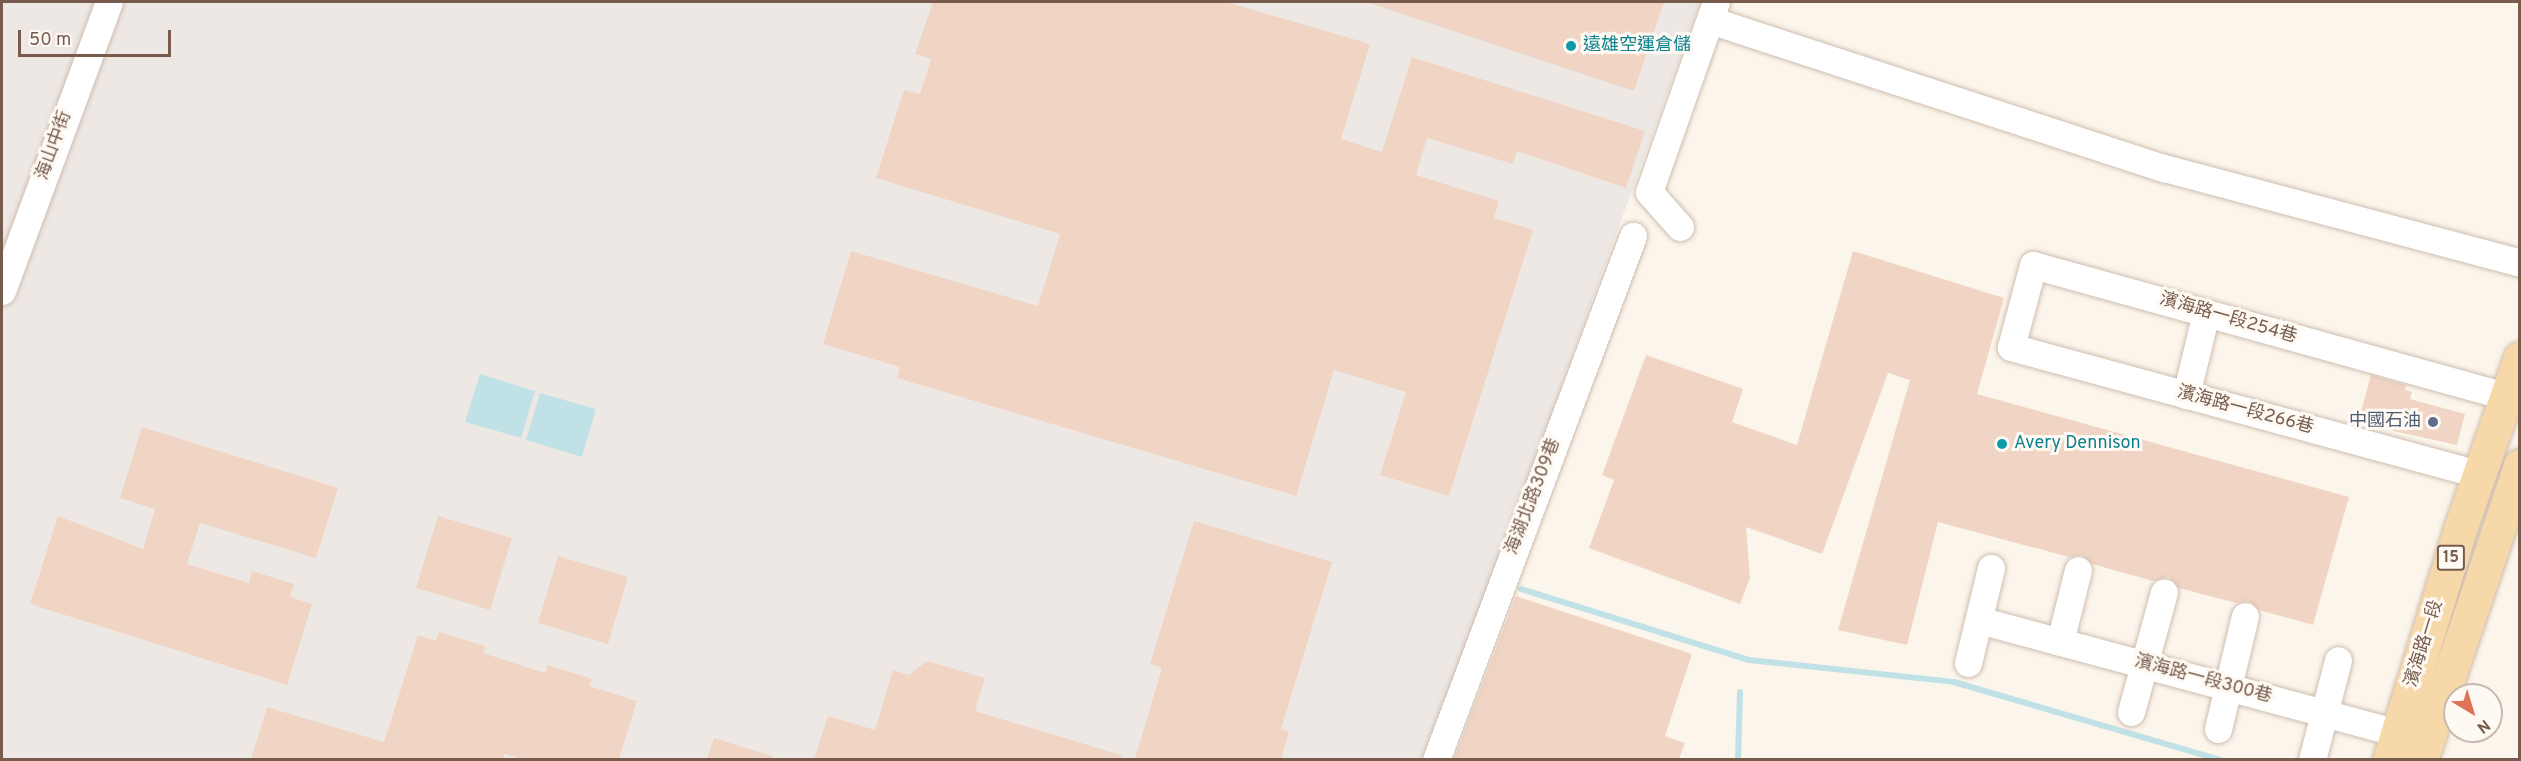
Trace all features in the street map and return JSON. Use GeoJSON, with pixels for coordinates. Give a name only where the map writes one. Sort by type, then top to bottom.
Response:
{"type":"FeatureCollection","features":[{"type":"Feature","properties":{"kind":"main road","name":"濱海路一段"},"geometry":{"type":"LineString","coordinates":[[2409,748],[2432,619],[2478,474],[2520,358]]}},
{"type":"Feature","properties":{"kind":"main road","name":"濱海路一段"},"geometry":{"type":"LineString","coordinates":[[2409,748],[2464,627],[2520,465]]}},
{"type":"Feature","properties":{"kind":"main road"},"geometry":{"type":"LineString","coordinates":[[2432,619],[2464,627]]}},
{"type":"Feature","properties":{"kind":"street","name":"海山中街"},"geometry":{"type":"LineString","coordinates":[[2,291],[109,2]]}},
{"type":"Feature","properties":{"kind":"street"},"geometry":{"type":"LineString","coordinates":[[1680,227],[1648,192],[1713,11],[2164,168],[2520,263]]}},
{"type":"Feature","properties":{"kind":"street","name":"海湖北路309巷"},"geometry":{"type":"LineString","coordinates":[[1437,759],[1633,236]]}},
{"type":"Feature","properties":{"kind":"street","name":"濱海路一段254巷"},"geometry":{"type":"LineString","coordinates":[[2011,347],[2033,265],[2505,396]]}},
{"type":"Feature","properties":{"kind":"street"},"geometry":{"type":"LineString","coordinates":[[2186,395],[2206,313]]}},
{"type":"Feature","properties":{"kind":"street","name":"濱海路一段266巷"},"geometry":{"type":"LineString","coordinates":[[2011,347],[2478,474]]}},
{"type":"Feature","properties":{"kind":"street"},"geometry":{"type":"LineString","coordinates":[[1968,663],[1991,568]]}},
{"type":"Feature","properties":{"kind":"street"},"geometry":{"type":"LineString","coordinates":[[2060,642],[2078,570]]}},
{"type":"Feature","properties":{"kind":"street"},"geometry":{"type":"LineString","coordinates":[[2131,712],[2164,592]]}},
{"type":"Feature","properties":{"kind":"street"},"geometry":{"type":"LineString","coordinates":[[2218,729],[2245,616]]}},
{"type":"Feature","properties":{"kind":"street","name":"濱海路一段300巷"},"geometry":{"type":"LineString","coordinates":[[1979,620],[2324,712],[2409,748]]}},
{"type":"Feature","properties":{"kind":"street"},"geometry":{"type":"LineString","coordinates":[[2312,759],[2338,660]]}},
{"type":"Feature","properties":{"kind":"shaded area"},"geometry":{"type":"Polygon","coordinates":[[[2,2],[1700,2],[1426,760],[2,759],[2,2]]]}},
{"type":"Feature","properties":{"kind":"water"},"geometry":{"type":"Polygon","coordinates":[[[480,374],[535,391],[521,438],[465,422],[480,374]]]}},
{"type":"Feature","properties":{"kind":"water"},"geometry":{"type":"Polygon","coordinates":[[[540,393],[596,409],[582,457],[526,440],[540,393]]]}},
{"type":"Feature","properties":{"kind":"building"},"geometry":{"type":"Polygon","coordinates":[[[933,2],[1226,2],[1370,44],[1341,139],[1382,152],[1412,57],[1645,131],[1626,188],[1517,151],[1513,164],[1427,138],[1416,175],[1499,201],[1494,218],[1533,230],[1449,496],[1380,475],[1406,392],[1334,370],[1296,496],[897,378],[900,367],[823,344],[851,251],[1038,306],[1060,234],[876,178],[904,90],[920,94],[931,59],[915,54],[933,2]]]}},
{"type":"Feature","properties":{"kind":"building","name":"遠雄空運倉儲"},"geometry":{"type":"Polygon","coordinates":[[[1366,2],[1664,2],[1634,91],[1366,2]]]}},
{"type":"Feature","properties":{"kind":"building","name":"Avery Dennison"},"geometry":{"type":"Polygon","coordinates":[[[1853,251],[2004,298],[1977,394],[2349,497],[2313,625],[2259,610],[2249,601],[2236,603],[2179,588],[2169,577],[2153,581],[2092,564],[2082,555],[2069,557],[1938,522],[1907,645],[1838,630],[1910,380],[1888,373],[1822,554],[1746,527],[1750,578],[1740,604],[1589,548],[1614,480],[1602,475],[1646,355],[1743,389],[1732,422],[1797,445],[1853,251]]]}},
{"type":"Feature","properties":{"kind":"building"},"geometry":{"type":"Polygon","coordinates":[[[2371,375],[2406,385],[2405,390],[2412,392],[2410,399],[2465,414],[2457,445],[2358,423],[2371,375]]]}},
{"type":"Feature","properties":{"kind":"building"},"geometry":{"type":"Polygon","coordinates":[[[142,427],[338,488],[316,558],[200,523],[187,564],[249,583],[252,571],[294,584],[290,597],[312,604],[287,685],[30,604],[58,516],[143,549],[155,509],[120,498],[142,427]]]}},
{"type":"Feature","properties":{"kind":"building"},"geometry":{"type":"Polygon","coordinates":[[[438,516],[512,538],[490,610],[416,588],[438,516]]]}},
{"type":"Feature","properties":{"kind":"building"},"geometry":{"type":"Polygon","coordinates":[[[1194,521],[1332,562],[1281,729],[1289,732],[1281,759],[1135,759],[1162,668],[1150,664],[1194,521]]]}},
{"type":"Feature","properties":{"kind":"building"},"geometry":{"type":"Polygon","coordinates":[[[558,556],[628,577],[608,644],[538,623],[558,556]]]}},
{"type":"Feature","properties":{"kind":"building"},"geometry":{"type":"Polygon","coordinates":[[[1516,596],[1692,654],[1665,736],[1685,743],[1679,759],[1454,759],[1516,596]]]}},
{"type":"Feature","properties":{"kind":"building"},"geometry":{"type":"Polygon","coordinates":[[[439,632],[485,646],[483,653],[545,673],[548,665],[592,679],[589,686],[637,701],[619,759],[523,759],[504,754],[503,759],[251,759],[267,707],[384,742],[418,635],[436,641],[439,632]]]}},
{"type":"Feature","properties":{"kind":"building"},"geometry":{"type":"Polygon","coordinates":[[[927,661],[985,678],[975,711],[1121,755],[1121,759],[814,759],[828,716],[875,730],[893,670],[909,675],[927,661]]]}},
{"type":"Feature","properties":{"kind":"building"},"geometry":{"type":"Polygon","coordinates":[[[714,738],[772,756],[771,759],[707,759],[714,738]]]}},
{"type":"Feature","properties":{"kind":"waterway"},"geometry":{"type":"LineString","coordinates":[[1521,589],[1749,660],[1954,682],[2221,760]]}},
{"type":"Feature","properties":{"kind":"waterway"},"geometry":{"type":"LineString","coordinates":[[1738,760],[1740,692]]}},
{"type":"Feature","properties":{"kind":"place","name":"遠雄空運倉儲"},"geometry":{"type":"Point","coordinates":[1571,46]}},
{"type":"Feature","properties":{"kind":"place","name":"中國石油"},"geometry":{"type":"Point","coordinates":[2433,422]}},
{"type":"Feature","properties":{"kind":"place","name":"Avery Dennison"},"geometry":{"type":"Point","coordinates":[2002,444]}}]}
